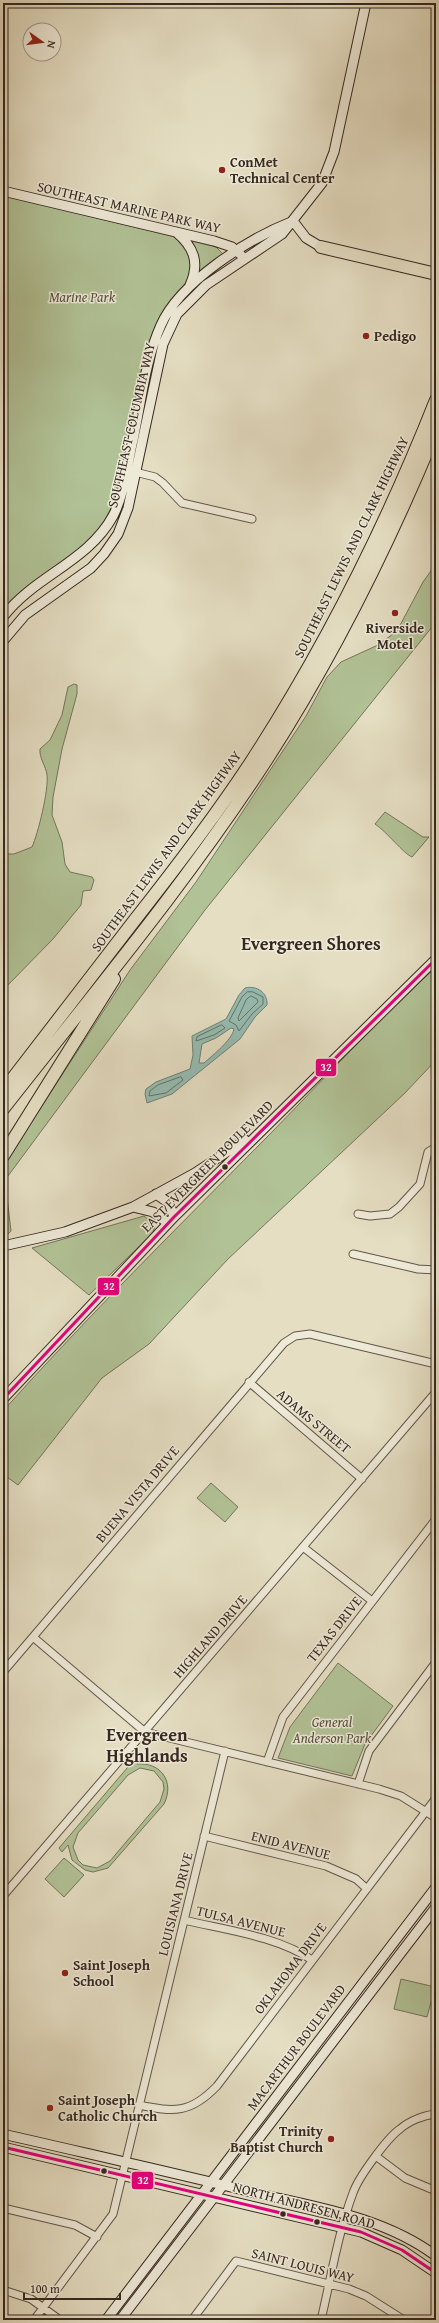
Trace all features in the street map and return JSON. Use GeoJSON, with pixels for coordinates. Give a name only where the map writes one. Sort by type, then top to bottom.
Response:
{"type":"FeatureCollection","features":[{"type":"Feature","properties":{"kind":"highway"},"geometry":{"type":"LineString","coordinates":[[321,247],[432,273]]}},
{"type":"Feature","properties":{"kind":"highway","name":"SOUTHEAST LEWIS AND CLARK HIGHWAY"},"geometry":{"type":"LineString","coordinates":[[3,1090],[199,836],[281,715],[308,669],[356,578],[399,487],[436,400]]}},
{"type":"Feature","properties":{"kind":"highway","name":"SOUTHEAST LEWIS AND CLARK HIGHWAY"},"geometry":{"type":"LineString","coordinates":[[3,1109],[204,850],[267,759],[321,668],[373,569],[410,492],[436,430]]}},
{"type":"Feature","properties":{"kind":"highway"},"geometry":{"type":"LineString","coordinates":[[3,1156],[82,1026],[170,894]]}},
{"type":"Feature","properties":{"kind":"street","name":"SOUTHEAST COLUMBIA WAY"},"geometry":{"type":"LineString","coordinates":[[3,641],[25,615],[86,572],[104,554],[124,521],[163,344],[178,314],[187,302],[206,284],[241,255],[278,227],[292,222],[316,192],[331,161],[366,3]]}},
{"type":"Feature","properties":{"kind":"street","name":"SOUTHEAST MARINE PARK WAY"},"geometry":{"type":"LineString","coordinates":[[3,191],[214,241],[241,255]]}},
{"type":"Feature","properties":{"kind":"street"},"geometry":{"type":"LineString","coordinates":[[292,222],[306,238],[321,247]]}},
{"type":"Feature","properties":{"kind":"street"},"geometry":{"type":"LineString","coordinates":[[175,231],[187,243],[195,259],[196,268],[189,287]]}},
{"type":"Feature","properties":{"kind":"street","name":"SOUTHEAST COLUMBIA WAY"},"geometry":{"type":"LineString","coordinates":[[3,617],[22,596],[88,549],[100,535],[113,515],[126,470],[153,346],[168,311],[189,287],[241,255]]}},
{"type":"Feature","properties":{"kind":"street"},"geometry":{"type":"LineString","coordinates":[[144,386],[154,388]]}},
{"type":"Feature","properties":{"kind":"street"},"geometry":{"type":"LineString","coordinates":[[126,470],[155,477],[163,483],[182,503],[252,519]]}},
{"type":"Feature","properties":{"kind":"street","name":"EAST EVERGREEN BOULEVARD"},"geometry":{"type":"LineString","coordinates":[[3,1399],[171,1220],[436,958]]}},
{"type":"Feature","properties":{"kind":"street"},"geometry":{"type":"LineString","coordinates":[[3,1246],[65,1232],[133,1207],[195,1173],[258,1133]]}},
{"type":"Feature","properties":{"kind":"street"},"geometry":{"type":"LineString","coordinates":[[358,1214],[370,1216],[390,1214],[420,1184],[428,1152],[436,1147]]}},
{"type":"Feature","properties":{"kind":"street"},"geometry":{"type":"LineString","coordinates":[[133,1207],[152,1212],[171,1220],[170,1203],[156,1194]]}},
{"type":"Feature","properties":{"kind":"street"},"geometry":{"type":"LineString","coordinates":[[353,1254],[418,1270],[436,1270]]}},
{"type":"Feature","properties":{"kind":"street","name":"BUENA VISTA DRIVE"},"geometry":{"type":"LineString","coordinates":[[3,1672],[249,1382],[284,1343],[295,1336],[310,1334],[325,1336],[436,1364]]}},
{"type":"Feature","properties":{"kind":"street","name":"ADAMS STREET"},"geometry":{"type":"LineString","coordinates":[[249,1382],[362,1479]]}},
{"type":"Feature","properties":{"kind":"street","name":"HIGHLAND DRIVE"},"geometry":{"type":"LineString","coordinates":[[3,1896],[436,1392]]}},
{"type":"Feature","properties":{"kind":"street","name":"TEXAS DRIVE"},"geometry":{"type":"LineString","coordinates":[[267,1762],[283,1717],[436,1519]]}},
{"type":"Feature","properties":{"kind":"street"},"geometry":{"type":"LineString","coordinates":[[303,1547],[372,1601]]}},
{"type":"Feature","properties":{"kind":"street"},"geometry":{"type":"LineString","coordinates":[[33,1637],[145,1732],[358,1784],[401,1796],[426,1810],[436,1818]]}},
{"type":"Feature","properties":{"kind":"street"},"geometry":{"type":"LineString","coordinates":[[358,1784],[369,1751],[436,1662]]}},
{"type":"Feature","properties":{"kind":"street","name":"LOUISIANA DRIVE"},"geometry":{"type":"LineString","coordinates":[[34,2320],[113,2214],[225,1751]]}},
{"type":"Feature","properties":{"kind":"street","name":"OKLAHOMA DRIVE"},"geometry":{"type":"LineString","coordinates":[[139,2105],[170,2110],[180,2110],[194,2106],[217,2086],[436,1798]]}},
{"type":"Feature","properties":{"kind":"street","name":"ENID AVENUE"},"geometry":{"type":"LineString","coordinates":[[204,1836],[326,1866],[356,1880],[367,1889]]}},
{"type":"Feature","properties":{"kind":"street","name":"MACARTHUR BOULEVARD"},"geometry":{"type":"LineString","coordinates":[[106,2320],[204,2194],[436,1887]]}},
{"type":"Feature","properties":{"kind":"street","name":"MACARTHUR BOULEVARD"},"geometry":{"type":"LineString","coordinates":[[120,2320],[436,1907]]}},
{"type":"Feature","properties":{"kind":"street","name":"TULSA AVENUE"},"geometry":{"type":"LineString","coordinates":[[184,1920],[284,1945],[298,1951],[312,1960]]}},
{"type":"Feature","properties":{"kind":"street"},"geometry":{"type":"LineString","coordinates":[[321,2320],[353,2192],[361,2178],[399,2129],[415,2119],[436,2114]]}},
{"type":"Feature","properties":{"kind":"street","name":"NORTH ANDRESEN ROAD"},"geometry":{"type":"LineString","coordinates":[[3,2134],[347,2215],[392,2229],[436,2256]]}},
{"type":"Feature","properties":{"kind":"street","name":"NORTH ANDRESEN ROAD"},"geometry":{"type":"LineString","coordinates":[[3,2147],[97,2170],[123,2174],[216,2196],[343,2228],[382,2240],[414,2257],[436,2273]]}},
{"type":"Feature","properties":{"kind":"street"},"geometry":{"type":"LineString","coordinates":[[377,2157],[405,2178],[436,2191]]}},
{"type":"Feature","properties":{"kind":"street"},"geometry":{"type":"LineString","coordinates":[[3,2208],[75,2225],[97,2237]]}},
{"type":"Feature","properties":{"kind":"street","name":"SAINT LOUIS WAY"},"geometry":{"type":"LineString","coordinates":[[192,2320],[236,2262],[330,2283],[366,2296],[404,2320]]}},
{"type":"Feature","properties":{"kind":"street"},"geometry":{"type":"LineString","coordinates":[[3,2290],[31,2299],[60,2320]]}},
{"type":"Feature","properties":{"kind":"green space","name":"Marine Park"},"geometry":{"type":"Polygon","coordinates":[[[3,195],[216,247],[224,255],[187,281],[165,309],[158,322],[139,389],[113,504],[99,532],[3,613],[3,195]]]}},
{"type":"Feature","properties":{"kind":"green space"},"geometry":{"type":"Polygon","coordinates":[[[436,564],[436,622],[205,910],[5,1180],[11,1231],[3,1239],[3,1166],[130,970],[196,882],[306,716],[327,677],[341,662],[378,645],[397,631],[423,582],[436,564]]]}},
{"type":"Feature","properties":{"kind":"green space"},"geometry":{"type":"Polygon","coordinates":[[[74,684],[77,685],[77,694],[62,749],[53,797],[52,815],[62,842],[65,864],[70,872],[92,877],[94,880],[91,890],[83,891],[81,905],[53,939],[3,990],[3,854],[14,854],[32,847],[42,811],[47,782],[47,775],[40,749],[50,740],[62,715],[68,687],[74,684]]]}},
{"type":"Feature","properties":{"kind":"green space"},"geometry":{"type":"Polygon","coordinates":[[[385,812],[423,837],[429,837],[412,857],[375,824],[385,812]]]}},
{"type":"Feature","properties":{"kind":"green space"},"geometry":{"type":"Polygon","coordinates":[[[436,967],[436,1060],[405,1093],[228,1259],[149,1344],[102,1378],[18,1485],[3,1474],[3,1411],[133,1272],[267,1137],[371,1029],[436,967]]]}},
{"type":"Feature","properties":{"kind":"green space"},"geometry":{"type":"Polygon","coordinates":[[[144,1216],[155,1225],[153,1233],[89,1295],[32,1248],[144,1216]]]}},
{"type":"Feature","properties":{"kind":"green space"},"geometry":{"type":"Polygon","coordinates":[[[211,1483],[238,1507],[225,1522],[197,1498],[211,1483]]]}},
{"type":"Feature","properties":{"kind":"green space","name":"General Anderson Park"},"geometry":{"type":"Polygon","coordinates":[[[338,1663],[393,1706],[365,1744],[352,1776],[278,1758],[290,1727],[338,1663]]]}},
{"type":"Feature","properties":{"kind":"green space"},"geometry":{"type":"Polygon","coordinates":[[[139,1754],[143,1757],[137,1764],[153,1766],[164,1775],[168,1788],[164,1804],[108,1868],[93,1872],[85,1870],[72,1860],[68,1845],[62,1852],[59,1848],[139,1754]],[[140,1768],[128,1775],[78,1833],[73,1847],[78,1860],[83,1865],[97,1868],[110,1861],[160,1802],[164,1789],[163,1782],[154,1771],[140,1768]]]}},
{"type":"Feature","properties":{"kind":"green space"},"geometry":{"type":"Polygon","coordinates":[[[64,1858],[84,1875],[64,1897],[45,1879],[64,1858]]]}},
{"type":"Feature","properties":{"kind":"green space"},"geometry":{"type":"Polygon","coordinates":[[[401,1979],[435,1987],[427,2017],[394,2009],[401,1979]]]}},
{"type":"Feature","properties":{"kind":"water"},"geometry":{"type":"Polygon","coordinates":[[[249,987],[257,989],[266,997],[267,1005],[255,1017],[240,1039],[172,1094],[147,1103],[145,1094],[146,1089],[156,1082],[190,1069],[193,1055],[192,1036],[226,1019],[239,995],[245,988],[249,987]],[[231,1028],[216,1038],[202,1044],[199,1063],[204,1063],[222,1047],[230,1038],[234,1029],[231,1028]]]}},
{"type":"Feature","properties":{"kind":"transit line","name":"32"},"geometry":{"type":"LineString","coordinates":[[3,1399],[174,1217],[436,959]]}},
{"type":"Feature","properties":{"kind":"transit line","name":"32"},"geometry":{"type":"LineString","coordinates":[[3,2147],[361,2232],[402,2250],[436,2273]]}},
{"type":"Feature","properties":{"kind":"place","name":"ConMet Technical Center"},"geometry":{"type":"Point","coordinates":[222,170]}},
{"type":"Feature","properties":{"kind":"place","name":"Pedigo"},"geometry":{"type":"Point","coordinates":[366,336]}},
{"type":"Feature","properties":{"kind":"place","name":"Riverside Motel"},"geometry":{"type":"Point","coordinates":[395,613]}},
{"type":"Feature","properties":{"kind":"place","name":"Saint Joseph School"},"geometry":{"type":"Point","coordinates":[65,1973]}},
{"type":"Feature","properties":{"kind":"place","name":"Saint Joseph Catholic Church"},"geometry":{"type":"Point","coordinates":[50,2108]}},
{"type":"Feature","properties":{"kind":"place","name":"Trinity Baptist Church"},"geometry":{"type":"Point","coordinates":[331,2139]}},
{"type":"Feature","properties":{"kind":"district","name":"Evergreen Shores"},"geometry":{"type":"Point","coordinates":[311,943]}},
{"type":"Feature","properties":{"kind":"district","name":"Evergreen Highlands"},"geometry":{"type":"Point","coordinates":[147,1744]}}]}
